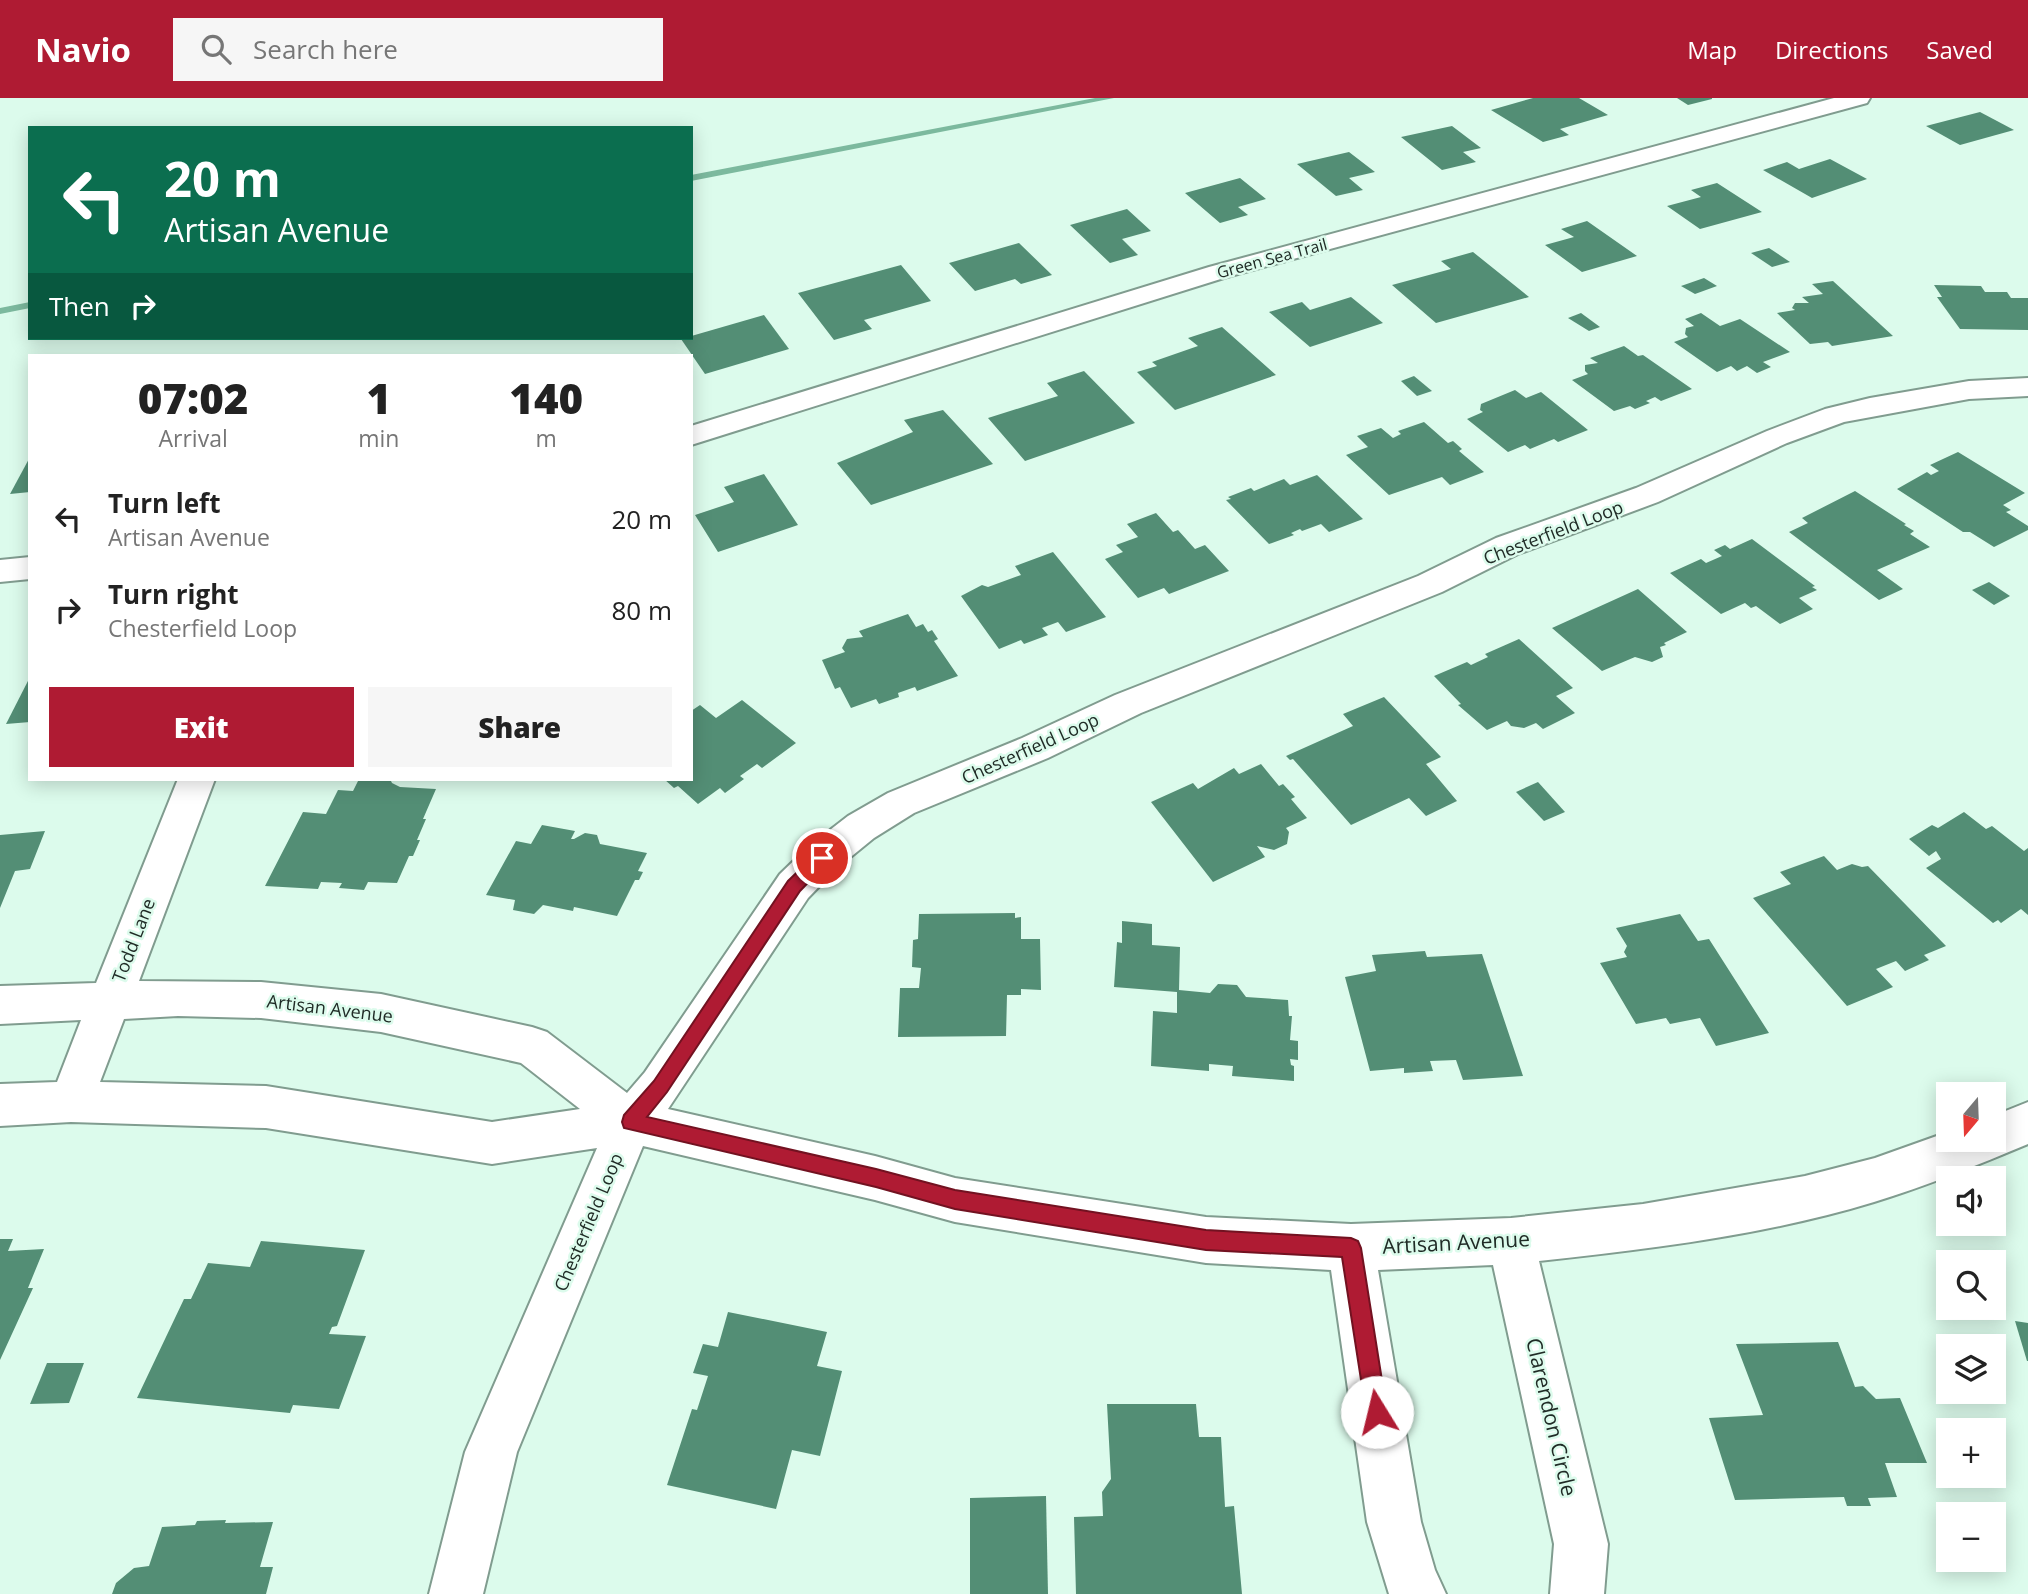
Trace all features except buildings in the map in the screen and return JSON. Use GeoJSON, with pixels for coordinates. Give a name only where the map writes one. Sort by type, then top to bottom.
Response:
{"type":"FeatureCollection","features":[{"type":"Feature","properties":{"kind":"street","name":"Green Sea Trail"},"geometry":{"type":"LineString","coordinates":[[693,435],[1219,272],[1859,98]]}},
{"type":"Feature","properties":{"kind":"street","name":"Chesterfield Loop"},"geometry":{"type":"LineString","coordinates":[[456,1594],[491,1452],[631,1122],[660,1086],[794,886],[822,858],[861,827],[901,803],[1035,748],[1128,704],[1430,584],[1507,546],[1647,495],[1777,437],[1835,415],[1969,390],[2028,387]]}},
{"type":"Feature","properties":{"kind":"street"},"geometry":{"type":"LineString","coordinates":[[0,571],[28,568]]}},
{"type":"Feature","properties":{"kind":"street","name":"Todd Lane"},"geometry":{"type":"LineString","coordinates":[[71,1102],[195,781]]}},
{"type":"Feature","properties":{"kind":"street","name":"Artisan Avenue"},"geometry":{"type":"LineString","coordinates":[[0,1006],[111,1000],[261,1000],[381,1013],[532,1046],[631,1122]]}},
{"type":"Feature","properties":{"kind":"street","name":"Artisan Avenue"},"geometry":{"type":"LineString","coordinates":[[0,1105],[71,1102],[266,1107],[492,1143],[631,1122],[876,1178],[955,1200],[1206,1240],[1351,1248],[1511,1241],[1643,1227],[1805,1198],[1875,1180],[1952,1152]]}},
{"type":"Feature","properties":{"kind":"street"},"geometry":{"type":"LineString","coordinates":[[2006,1132],[2028,1123]]}},
{"type":"Feature","properties":{"kind":"street","name":"Clarendon Circle"},"geometry":{"type":"LineString","coordinates":[[1511,1241],[1581,1544],[1577,1594]]}},
{"type":"Feature","properties":{"kind":"street"},"geometry":{"type":"LineString","coordinates":[[1351,1248],[1394,1522],[1412,1584],[1419,1594]]}},
{"type":"Feature","properties":{"kind":"waterway"},"geometry":{"type":"LineString","coordinates":[[693,178],[1109,98]]}},
{"type":"Feature","properties":{"kind":"waterway"},"geometry":{"type":"LineString","coordinates":[[0,311],[28,305]]}},
{"type":"Feature","properties":{"kind":"route"},"geometry":{"type":"LineString","coordinates":[[822,858],[794,886],[660,1086],[631,1122],[876,1178],[955,1200],[1206,1240],[1351,1248],[1377,1412]]}}]}
